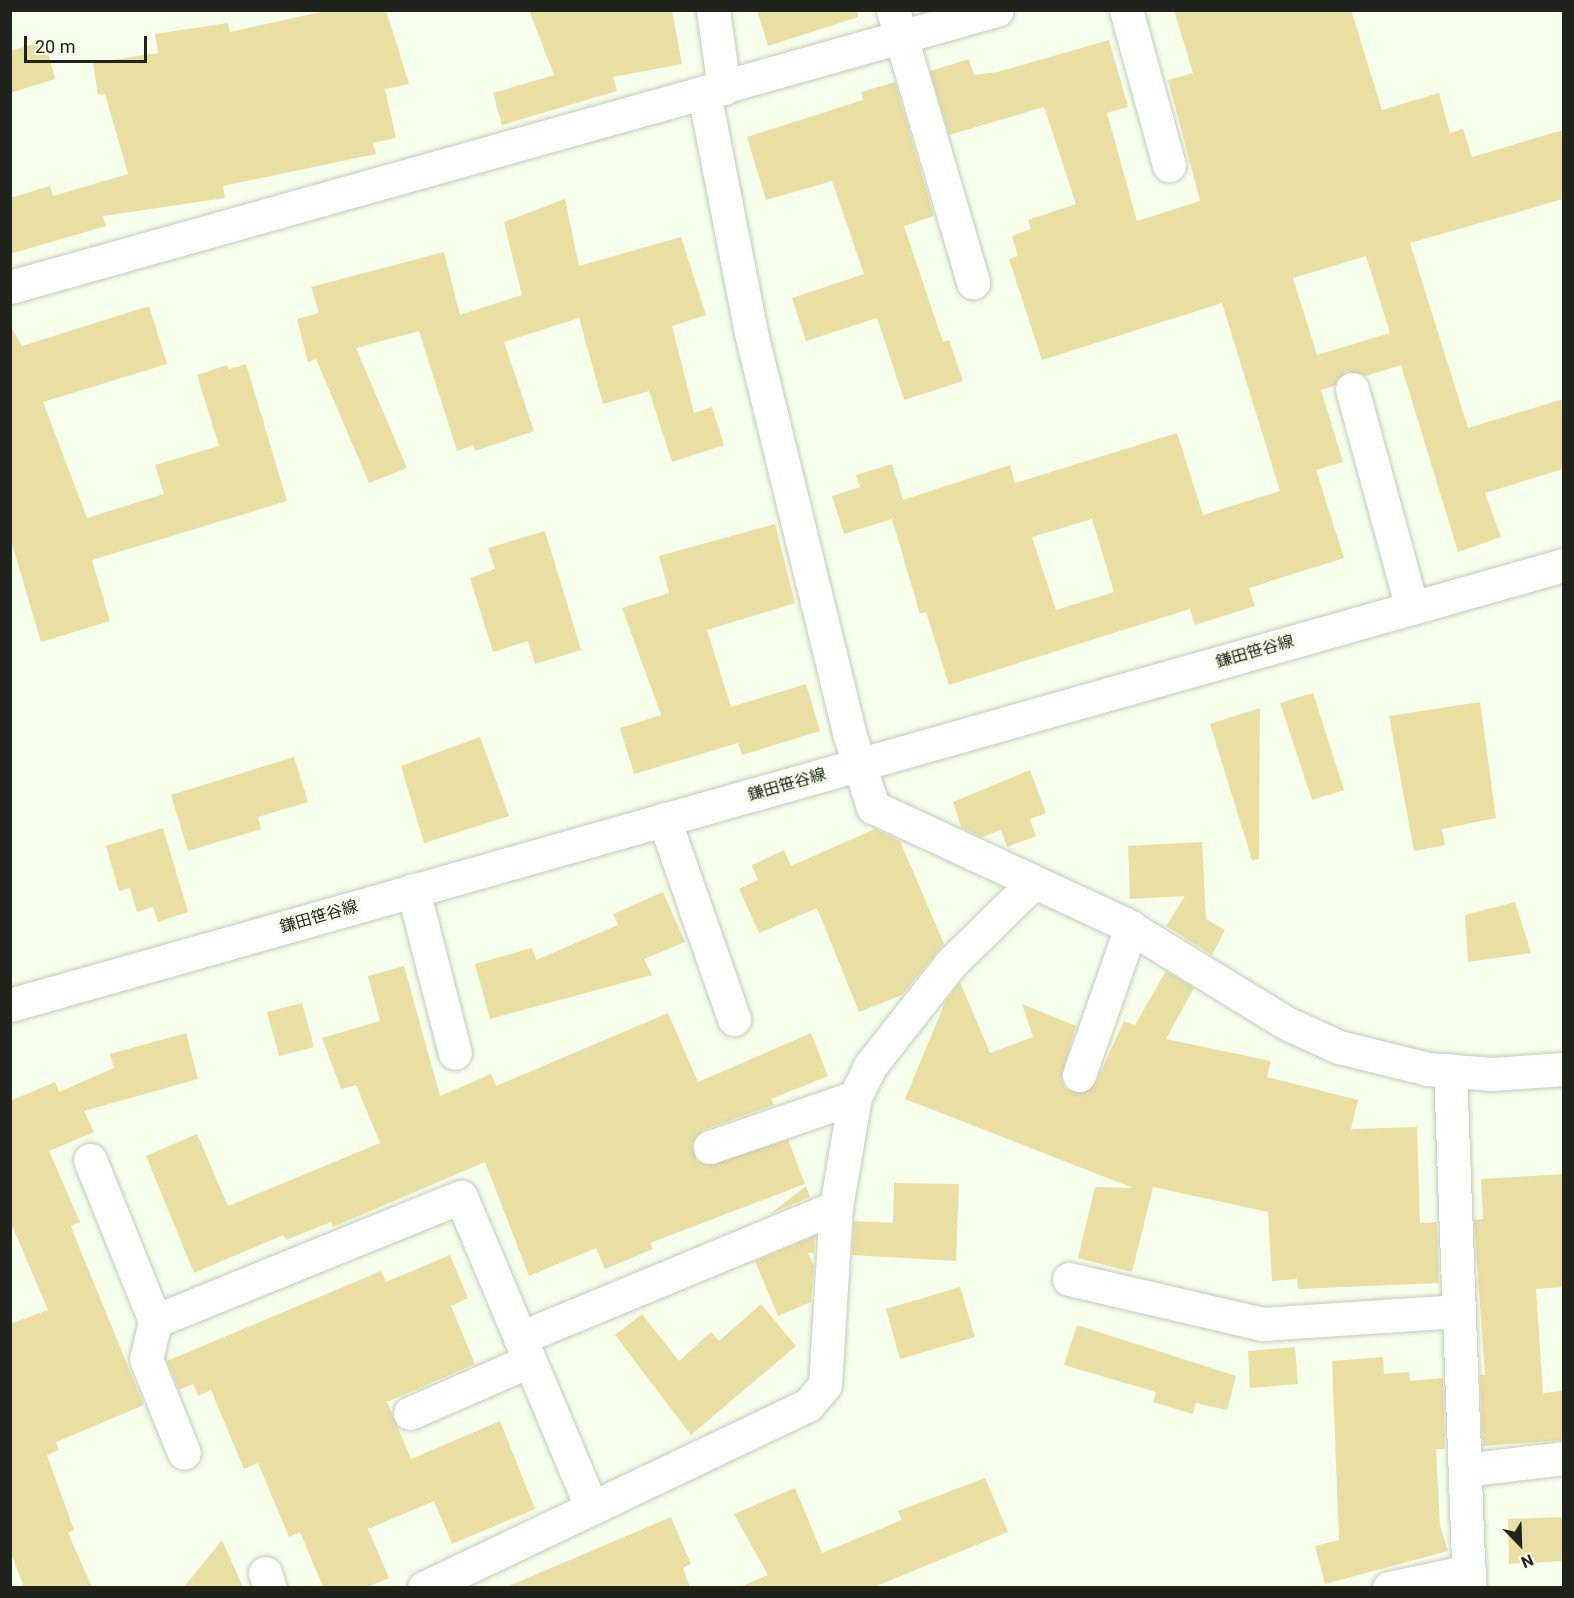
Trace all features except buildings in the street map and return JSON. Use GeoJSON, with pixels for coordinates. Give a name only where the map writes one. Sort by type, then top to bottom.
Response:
{"type":"FeatureCollection","features":[{"type":"Feature","properties":{"kind":"street"},"geometry":{"type":"LineString","coordinates":[[713,10],[714,90],[751,333],[857,765],[873,807],[1131,927],[1286,1023],[1339,1047],[1450,1070],[1563,1069]]}},
{"type":"Feature","properties":{"kind":"street"},"geometry":{"type":"LineString","coordinates":[[10,287],[714,90],[897,24],[997,10]]}},
{"type":"Feature","properties":{"kind":"street"},"geometry":{"type":"LineString","coordinates":[[1126,10],[1169,165]]}},
{"type":"Feature","properties":{"kind":"street"},"geometry":{"type":"LineString","coordinates":[[897,24],[973,282]]}},
{"type":"Feature","properties":{"kind":"street"},"geometry":{"type":"LineString","coordinates":[[1352,389],[1412,608]]}},
{"type":"Feature","properties":{"kind":"street","name":"鎌田笹谷線"},"geometry":{"type":"LineString","coordinates":[[10,1005],[1563,565]]}},
{"type":"Feature","properties":{"kind":"street"},"geometry":{"type":"LineString","coordinates":[[664,819],[734,1019]]}},
{"type":"Feature","properties":{"kind":"street"},"geometry":{"type":"LineString","coordinates":[[424,1587],[808,1406],[825,1386],[836,1207],[855,1097],[870,1066],[951,963],[1034,882]]}},
{"type":"Feature","properties":{"kind":"street"},"geometry":{"type":"LineString","coordinates":[[413,890],[455,1053]]}},
{"type":"Feature","properties":{"kind":"street"},"geometry":{"type":"LineString","coordinates":[[1079,1075],[1131,927]]}},
{"type":"Feature","properties":{"kind":"street"},"geometry":{"type":"LineString","coordinates":[[1389,1587],[1469,1579],[1450,1070]]}},
{"type":"Feature","properties":{"kind":"street"},"geometry":{"type":"LineString","coordinates":[[710,1147],[855,1097]]}},
{"type":"Feature","properties":{"kind":"street"},"geometry":{"type":"LineString","coordinates":[[90,1160],[155,1321],[146,1359],[184,1453]]}},
{"type":"Feature","properties":{"kind":"street"},"geometry":{"type":"LineString","coordinates":[[155,1321],[461,1197],[592,1508]]}},
{"type":"Feature","properties":{"kind":"street"},"geometry":{"type":"LineString","coordinates":[[410,1413],[525,1349],[836,1207]]}},
{"type":"Feature","properties":{"kind":"street"},"geometry":{"type":"LineString","coordinates":[[1069,1279],[1262,1323],[1459,1311]]}},
{"type":"Feature","properties":{"kind":"street"},"geometry":{"type":"LineString","coordinates":[[1465,1470],[1563,1458]]}}]}
